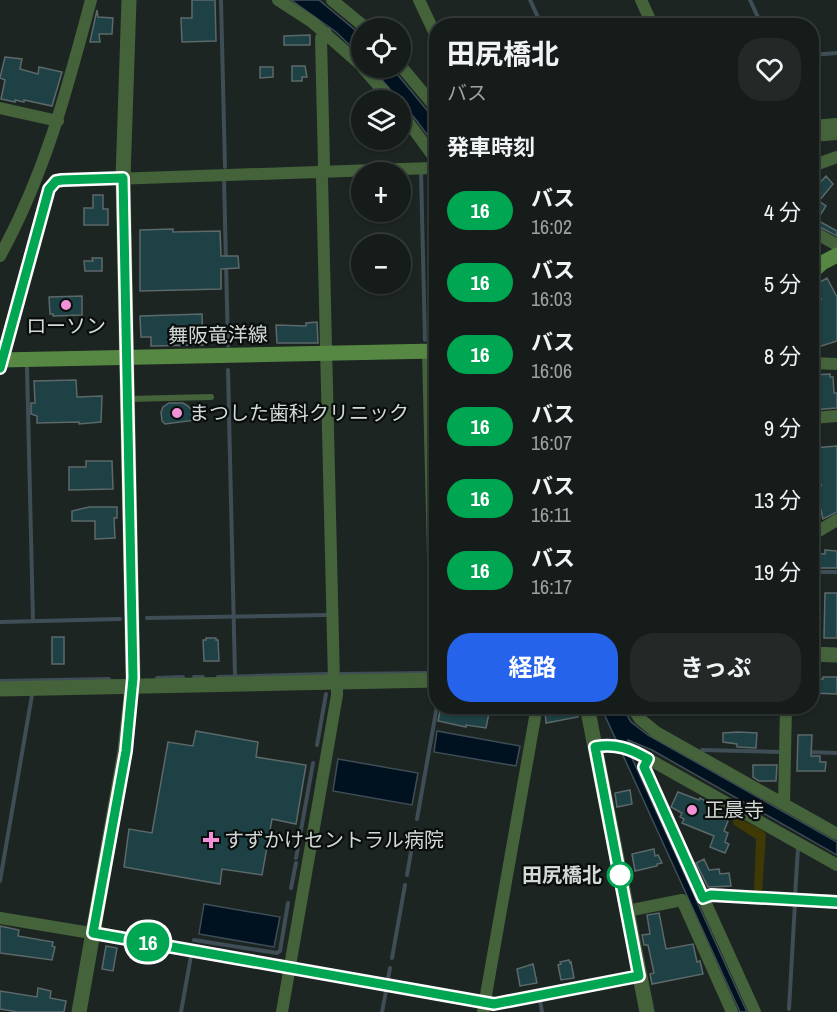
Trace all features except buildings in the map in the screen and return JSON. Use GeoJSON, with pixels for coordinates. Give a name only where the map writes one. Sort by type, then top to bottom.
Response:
{"type":"FeatureCollection","features":[{"type":"Feature","properties":{"kind":"main road"},"geometry":{"type":"LineString","coordinates":[[819,266],[837,255]]}},
{"type":"Feature","properties":{"kind":"main road","name":"舞阪竜洋線"},"geometry":{"type":"LineString","coordinates":[[1,363],[429,351]]}},
{"type":"Feature","properties":{"kind":"street"},"geometry":{"type":"LineString","coordinates":[[0,256],[39,174],[58,121],[91,0]]}},
{"type":"Feature","properties":{"kind":"street"},"geometry":{"type":"LineString","coordinates":[[79,1012],[126,751],[133,686],[123,178],[129,0]]}},
{"type":"Feature","properties":{"kind":"street"},"geometry":{"type":"LineString","coordinates":[[278,0],[326,33],[351,57]]}},
{"type":"Feature","properties":{"kind":"street"},"geometry":{"type":"LineString","coordinates":[[332,0],[354,18]]}},
{"type":"Feature","properties":{"kind":"street"},"geometry":{"type":"LineString","coordinates":[[419,0],[429,21]]}},
{"type":"Feature","properties":{"kind":"street"},"geometry":{"type":"LineString","coordinates":[[641,0],[649,18]]}},
{"type":"Feature","properties":{"kind":"street"},"geometry":{"type":"LineString","coordinates":[[282,1012],[337,695],[323,171],[321,38],[326,33]]}},
{"type":"Feature","properties":{"kind":"street"},"geometry":{"type":"LineString","coordinates":[[372,78],[382,90]]}},
{"type":"Feature","properties":{"kind":"street"},"geometry":{"type":"LineString","coordinates":[[411,78],[429,100]]}},
{"type":"Feature","properties":{"kind":"street"},"geometry":{"type":"LineString","coordinates":[[0,108],[58,121]]}},
{"type":"Feature","properties":{"kind":"street"},"geometry":{"type":"LineString","coordinates":[[819,125],[837,123]]}},
{"type":"Feature","properties":{"kind":"street"},"geometry":{"type":"LineString","coordinates":[[411,126],[429,150]]}},
{"type":"Feature","properties":{"kind":"street"},"geometry":{"type":"LineString","coordinates":[[819,135],[837,134]]}},
{"type":"Feature","properties":{"kind":"street"},"geometry":{"type":"LineString","coordinates":[[819,163],[837,157]]}},
{"type":"Feature","properties":{"kind":"street"},"geometry":{"type":"LineString","coordinates":[[1,363],[52,185],[62,180],[429,168]]}},
{"type":"Feature","properties":{"kind":"street"},"geometry":{"type":"LineString","coordinates":[[819,235],[837,245]]}},
{"type":"Feature","properties":{"kind":"street"},"geometry":{"type":"LineString","coordinates":[[819,363],[837,364]]}},
{"type":"Feature","properties":{"kind":"street"},"geometry":{"type":"LineString","coordinates":[[819,417],[837,416]]}},
{"type":"Feature","properties":{"kind":"street"},"geometry":{"type":"LineString","coordinates":[[819,531],[837,520]]}},
{"type":"Feature","properties":{"kind":"street"},"geometry":{"type":"LineString","coordinates":[[819,654],[837,655]]}},
{"type":"Feature","properties":{"kind":"street"},"geometry":{"type":"LineString","coordinates":[[0,689],[429,680]]}},
{"type":"Feature","properties":{"kind":"street"},"geometry":{"type":"LineString","coordinates":[[484,1007],[536,714]]}},
{"type":"Feature","properties":{"kind":"street"},"geometry":{"type":"LineString","coordinates":[[589,714],[647,1012]]}},
{"type":"Feature","properties":{"kind":"street"},"geometry":{"type":"LineString","coordinates":[[637,714],[656,732],[837,834]]}},
{"type":"Feature","properties":{"kind":"street"},"geometry":{"type":"LineString","coordinates":[[784,804],[786,714]]}},
{"type":"Feature","properties":{"kind":"street"},"geometry":{"type":"LineString","coordinates":[[595,747],[606,745],[633,750],[837,865]]}},
{"type":"Feature","properties":{"kind":"street"},"geometry":{"type":"LineString","coordinates":[[648,759],[644,767],[755,1012]]}},
{"type":"Feature","properties":{"kind":"street"},"geometry":{"type":"LineString","coordinates":[[703,898],[711,895],[837,902]]}},
{"type":"Feature","properties":{"kind":"street"},"geometry":{"type":"LineString","coordinates":[[627,911],[682,900],[732,1012]]}},
{"type":"Feature","properties":{"kind":"street"},"geometry":{"type":"LineString","coordinates":[[0,918],[289,968],[484,1007],[639,976]]}},
{"type":"Feature","properties":{"kind":"lane"},"geometry":{"type":"LineString","coordinates":[[128,399],[211,397]]}},
{"type":"Feature","properties":{"kind":"shaded area"},"geometry":{"type":"Polygon","coordinates":[[[735,816],[766,834],[762,893],[755,893],[754,889],[756,839],[734,825],[732,818],[735,816]]]}},
{"type":"Feature","properties":{"kind":"water"},"geometry":{"type":"Polygon","coordinates":[[[291,0],[319,0],[351,27],[351,46],[336,32],[291,0]]]}},
{"type":"Feature","properties":{"kind":"water"},"geometry":{"type":"Polygon","coordinates":[[[380,78],[400,78],[410,90],[391,90],[380,78]]]}},
{"type":"Feature","properties":{"kind":"water"},"geometry":{"type":"Polygon","coordinates":[[[411,91],[429,113],[429,137],[411,114],[411,91]]]}},
{"type":"Feature","properties":{"kind":"water"},"geometry":{"type":"Polygon","coordinates":[[[604,714],[626,714],[631,722],[648,735],[837,842],[837,855],[652,750],[628,740],[631,756],[747,1012],[740,1012],[604,714]]]}},
{"type":"Feature","properties":{"kind":"water"},"geometry":{"type":"Polygon","coordinates":[[[437,731],[520,746],[516,766],[434,752],[437,731]]]}},
{"type":"Feature","properties":{"kind":"water"},"geometry":{"type":"Polygon","coordinates":[[[338,759],[418,773],[412,805],[333,791],[338,759]]]}},
{"type":"Feature","properties":{"kind":"water"},"geometry":{"type":"Polygon","coordinates":[[[204,904],[280,917],[274,947],[199,934],[204,904]]]}},
{"type":"Feature","properties":{"kind":"waterway"},"geometry":{"type":"LineString","coordinates":[[221,0],[225,167]]}},
{"type":"Feature","properties":{"kind":"waterway"},"geometry":{"type":"LineString","coordinates":[[530,0],[538,18]]}},
{"type":"Feature","properties":{"kind":"waterway"},"geometry":{"type":"LineString","coordinates":[[750,0],[758,18]]}},
{"type":"Feature","properties":{"kind":"waterway"},"geometry":{"type":"LineString","coordinates":[[819,54],[837,53]]}},
{"type":"Feature","properties":{"kind":"waterway"},"geometry":{"type":"LineString","coordinates":[[421,172],[425,340]]}},
{"type":"Feature","properties":{"kind":"waterway"},"geometry":{"type":"LineString","coordinates":[[224,179],[228,346]]}},
{"type":"Feature","properties":{"kind":"waterway"},"geometry":{"type":"LineString","coordinates":[[27,367],[33,621]]}},
{"type":"Feature","properties":{"kind":"waterway"},"geometry":{"type":"LineString","coordinates":[[228,370],[235,676]]}},
{"type":"Feature","properties":{"kind":"waterway"},"geometry":{"type":"LineString","coordinates":[[819,572],[837,572]]}},
{"type":"Feature","properties":{"kind":"waterway"},"geometry":{"type":"LineString","coordinates":[[147,618],[328,615]]}},
{"type":"Feature","properties":{"kind":"waterway"},"geometry":{"type":"LineString","coordinates":[[0,622],[120,619]]}},
{"type":"Feature","properties":{"kind":"waterway"},"geometry":{"type":"LineString","coordinates":[[341,674],[429,673]]}},
{"type":"Feature","properties":{"kind":"waterway"},"geometry":{"type":"LineString","coordinates":[[218,677],[327,674]]}},
{"type":"Feature","properties":{"kind":"waterway"},"geometry":{"type":"LineString","coordinates":[[157,678],[183,677]]}},
{"type":"Feature","properties":{"kind":"waterway"},"geometry":{"type":"LineString","coordinates":[[194,677],[203,677]]}},
{"type":"Feature","properties":{"kind":"waterway"},"geometry":{"type":"LineString","coordinates":[[0,681],[109,679]]}},
{"type":"Feature","properties":{"kind":"waterway"},"geometry":{"type":"LineString","coordinates":[[317,745],[326,694]]}},
{"type":"Feature","properties":{"kind":"waterway"},"geometry":{"type":"LineString","coordinates":[[0,881],[32,695]]}},
{"type":"Feature","properties":{"kind":"waterway"},"geometry":{"type":"LineString","coordinates":[[417,819],[436,714]]}},
{"type":"Feature","properties":{"kind":"waterway"},"geometry":{"type":"LineString","coordinates":[[702,750],[781,752]]}},
{"type":"Feature","properties":{"kind":"waterway"},"geometry":{"type":"LineString","coordinates":[[808,752],[837,753]]}},
{"type":"Feature","properties":{"kind":"waterway"},"geometry":{"type":"LineString","coordinates":[[296,858],[313,763]]}},
{"type":"Feature","properties":{"kind":"waterway"},"geometry":{"type":"LineString","coordinates":[[407,875],[415,829]]}},
{"type":"Feature","properties":{"kind":"waterway"},"geometry":{"type":"LineString","coordinates":[[795,896],[798,848]]}},
{"type":"Feature","properties":{"kind":"waterway"},"geometry":{"type":"LineString","coordinates":[[291,888],[296,863]]}},
{"type":"Feature","properties":{"kind":"waterway"},"geometry":{"type":"LineString","coordinates":[[392,958],[405,885]]}},
{"type":"Feature","properties":{"kind":"waterway"},"geometry":{"type":"LineString","coordinates":[[194,940],[277,953],[280,951],[288,903]]}},
{"type":"Feature","properties":{"kind":"waterway"},"geometry":{"type":"LineString","coordinates":[[789,1009],[795,903]]}},
{"type":"Feature","properties":{"kind":"waterway"},"geometry":{"type":"LineString","coordinates":[[181,1012],[191,956]]}},
{"type":"Feature","properties":{"kind":"waterway"},"geometry":{"type":"LineString","coordinates":[[388,979],[390,968]]}},
{"type":"Feature","properties":{"kind":"waterway"},"geometry":{"type":"LineString","coordinates":[[382,1012],[386,991]]}},
{"type":"Feature","properties":{"kind":"waterway"},"geometry":{"type":"LineString","coordinates":[[540,1000],[542,1012]]}},
{"type":"Feature","properties":{"kind":"bus line","name":"16"},"geometry":{"type":"LineString","coordinates":[[0,368],[49,189],[56,181],[62,180],[123,178],[134,626],[133,678],[126,751],[93,933],[494,1004],[639,976],[595,747],[606,745],[629,748],[648,759],[644,767],[703,898],[711,895],[837,902]]}},
{"type":"Feature","properties":{"kind":"place","name":"ローソン"},"geometry":{"type":"Point","coordinates":[66,305]}},
{"type":"Feature","properties":{"kind":"place","name":"まつした歯科クリニック"},"geometry":{"type":"Point","coordinates":[177,413]}},
{"type":"Feature","properties":{"kind":"place","name":"正晨寺"},"geometry":{"type":"Point","coordinates":[692,810]}},
{"type":"Feature","properties":{"kind":"place","name":"すずかけセントラル病院"},"geometry":{"type":"Point","coordinates":[211,840]}},
{"type":"Feature","properties":{"kind":"place","name":"田尻橋北"},"geometry":{"type":"Point","coordinates":[620,875]}}]}
